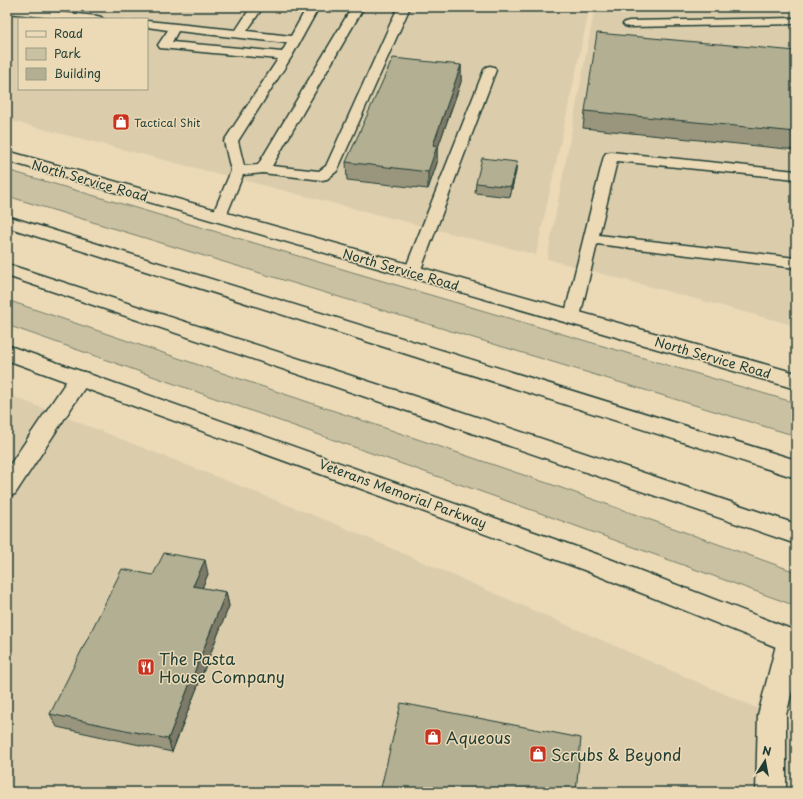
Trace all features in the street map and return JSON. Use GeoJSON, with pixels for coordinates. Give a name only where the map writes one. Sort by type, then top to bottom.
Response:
{"type":"FeatureCollection","features":[{"type":"Feature","properties":{"kind":"main road","name":"North Service Road"},"geometry":{"type":"LineString","coordinates":[[7,156],[796,381]]}},
{"type":"Feature","properties":{"kind":"main road"},"geometry":{"type":"LineString","coordinates":[[7,221],[796,469]]}},
{"type":"Feature","properties":{"kind":"main road"},"geometry":{"type":"LineString","coordinates":[[7,270],[486,429],[796,534]]}},
{"type":"Feature","properties":{"kind":"main road","name":"Veterans Memorial Parkway"},"geometry":{"type":"LineString","coordinates":[[7,352],[593,563],[794,642]]}},
{"type":"Feature","properties":{"kind":"main road"},"geometry":{"type":"LineString","coordinates":[[7,488],[80,378]]}},
{"type":"Feature","properties":{"kind":"main road"},"geometry":{"type":"LineString","coordinates":[[771,792],[772,716],[794,642]]}},
{"type":"Feature","properties":{"kind":"lane"},"geometry":{"type":"LineString","coordinates":[[239,34],[257,7]]}},
{"type":"Feature","properties":{"kind":"lane"},"geometry":{"type":"LineString","coordinates":[[219,216],[238,171],[231,141],[286,56],[313,7]]}},
{"type":"Feature","properties":{"kind":"lane"},"geometry":{"type":"LineString","coordinates":[[262,169],[358,7]]}},
{"type":"Feature","properties":{"kind":"lane"},"geometry":{"type":"LineString","coordinates":[[238,171],[262,169],[322,176],[332,168],[404,7]]}},
{"type":"Feature","properties":{"kind":"lane"},"geometry":{"type":"LineString","coordinates":[[7,10],[87,18]]}},
{"type":"Feature","properties":{"kind":"lane"},"geometry":{"type":"LineString","coordinates":[[629,24],[796,21]]}},
{"type":"Feature","properties":{"kind":"lane"},"geometry":{"type":"LineString","coordinates":[[148,24],[295,40]]}},
{"type":"Feature","properties":{"kind":"lane"},"geometry":{"type":"LineString","coordinates":[[175,27],[164,45],[286,56]]}},
{"type":"Feature","properties":{"kind":"lane"},"geometry":{"type":"LineString","coordinates":[[412,272],[490,70]]}},
{"type":"Feature","properties":{"kind":"lane"},"geometry":{"type":"LineString","coordinates":[[572,317],[611,156],[796,175]]}},
{"type":"Feature","properties":{"kind":"lane"},"geometry":{"type":"LineString","coordinates":[[591,239],[796,263]]}},
{"type":"Feature","properties":{"kind":"shaded area"},"geometry":{"type":"Polygon","coordinates":[[[7,7],[590,7],[536,255],[7,120],[7,7]]]}},
{"type":"Feature","properties":{"kind":"shaded area"},"geometry":{"type":"Polygon","coordinates":[[[595,7],[796,7],[796,326],[547,259],[595,7]]]}},
{"type":"Feature","properties":{"kind":"shaded area"},"geometry":{"type":"Polygon","coordinates":[[[7,394],[336,524],[796,725],[796,792],[7,792],[7,394]]]}},
{"type":"Feature","properties":{"kind":"green space"},"geometry":{"type":"Polygon","coordinates":[[[7,170],[796,403],[796,436],[7,196],[7,170]]]}},
{"type":"Feature","properties":{"kind":"green space"},"geometry":{"type":"Polygon","coordinates":[[[7,300],[556,486],[796,572],[796,606],[496,497],[7,325],[7,300]]]}},
{"type":"Feature","properties":{"kind":"building"},"geometry":{"type":"Polygon","coordinates":[[[597,33],[796,51],[796,132],[585,111],[597,33]]]}},
{"type":"Feature","properties":{"kind":"building"},"geometry":{"type":"Polygon","coordinates":[[[393,58],[461,65],[433,145],[437,146],[428,172],[346,162],[393,58]]]}},
{"type":"Feature","properties":{"kind":"building"},"geometry":{"type":"Polygon","coordinates":[[[482,158],[517,162],[511,187],[476,183],[482,158]]]}},
{"type":"Feature","properties":{"kind":"building","name":"The Pasta House Company"},"geometry":{"type":"Polygon","coordinates":[[[164,553],[205,560],[193,586],[226,592],[168,739],[50,714],[122,569],[153,575],[164,553]]]}},
{"type":"Feature","properties":{"kind":"building"},"geometry":{"type":"Polygon","coordinates":[[[401,703],[581,738],[576,792],[380,792],[401,703]]]}},
{"type":"Feature","properties":{"kind":"place","name":"Tactical Shit"},"geometry":{"type":"Point","coordinates":[121,122]}},
{"type":"Feature","properties":{"kind":"place","name":"The Pasta House Company"},"geometry":{"type":"Point","coordinates":[146,667]}},
{"type":"Feature","properties":{"kind":"place","name":"Aqueous"},"geometry":{"type":"Point","coordinates":[433,737]}},
{"type":"Feature","properties":{"kind":"place","name":"Scrubs & Beyond"},"geometry":{"type":"Point","coordinates":[538,754]}}]}
